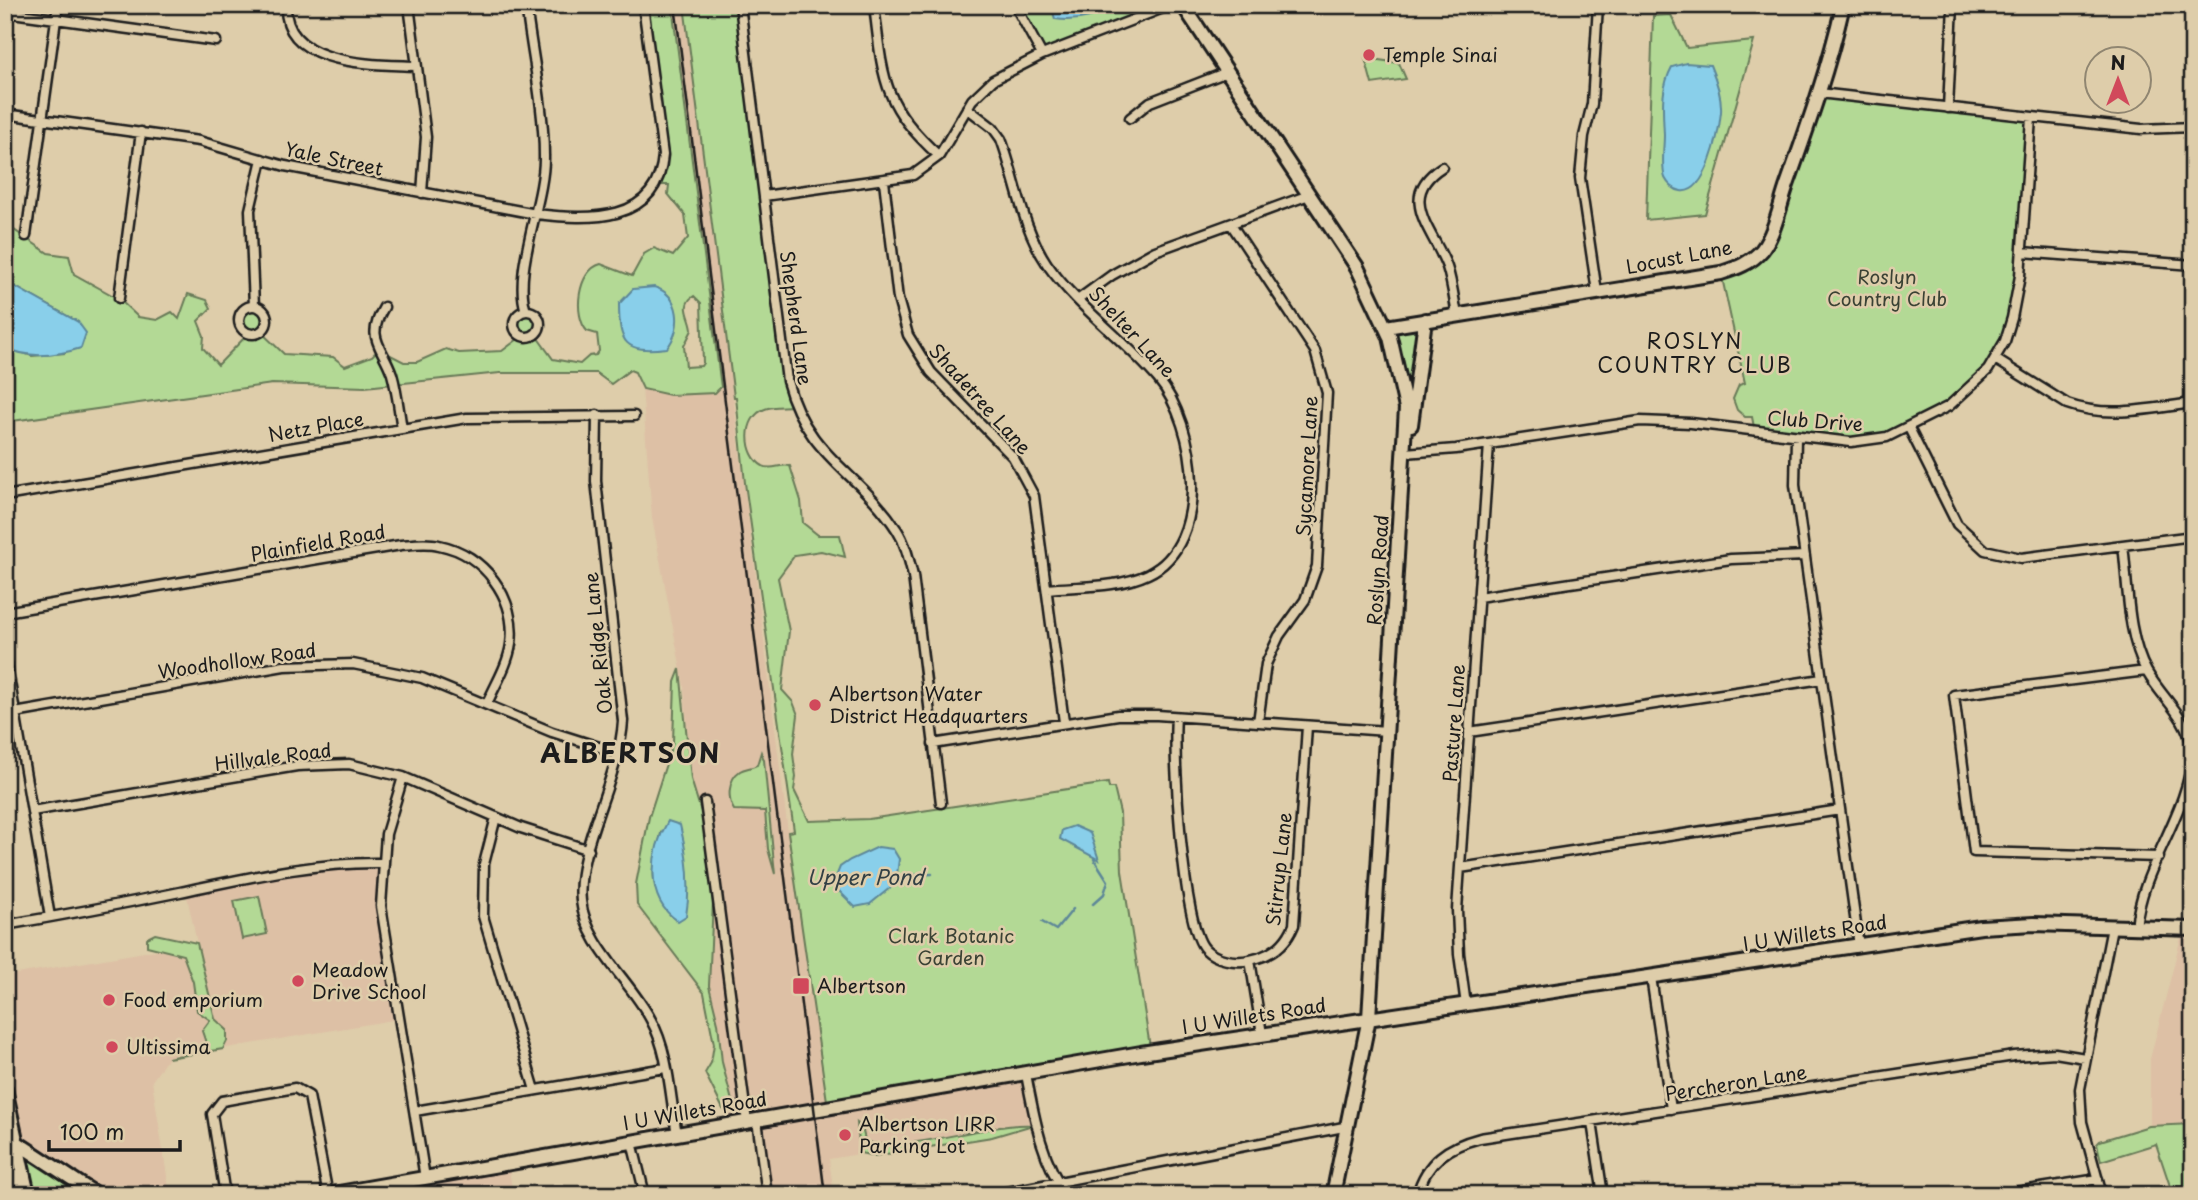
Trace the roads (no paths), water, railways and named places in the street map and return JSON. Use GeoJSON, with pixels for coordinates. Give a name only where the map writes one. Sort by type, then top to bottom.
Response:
{"type":"FeatureCollection","features":[{"type":"Feature","properties":{"kind":"main road","name":"Roslyn Road"},"geometry":{"type":"LineString","coordinates":[[1183,5],[1357,267],[1386,327],[1403,388],[1405,453],[1369,1018],[1333,1195]]}},
{"type":"Feature","properties":{"kind":"main road","name":"Locust Lane"},"geometry":{"type":"LineString","coordinates":[[1386,327],[1721,272],[1740,267],[1755,258],[1764,247],[1774,222],[1819,93],[1843,5]]}},
{"type":"Feature","properties":{"kind":"main road"},"geometry":{"type":"LineString","coordinates":[[1405,453],[1419,384],[1425,320]]}},
{"type":"Feature","properties":{"kind":"main road","name":"I U Willets Road"},"geometry":{"type":"LineString","coordinates":[[331,1194],[1262,1034],[1995,925],[2193,929]]}},
{"type":"Feature","properties":{"kind":"main road"},"geometry":{"type":"LineString","coordinates":[[5,1089],[11,1142],[27,1190]]}},
{"type":"Feature","properties":{"kind":"main road"},"geometry":{"type":"LineString","coordinates":[[11,1142],[97,1195]]}},
{"type":"Feature","properties":{"kind":"main road"},"geometry":{"type":"LineString","coordinates":[[5,1170],[27,1190]]}},
{"type":"Feature","properties":{"kind":"street"},"geometry":{"type":"LineString","coordinates":[[26,236],[58,5]]}},
{"type":"Feature","properties":{"kind":"street"},"geometry":{"type":"LineString","coordinates":[[286,5],[292,30],[310,49],[330,57],[366,63],[416,66]]}},
{"type":"Feature","properties":{"kind":"street"},"geometry":{"type":"LineString","coordinates":[[409,5],[426,149],[422,192]]}},
{"type":"Feature","properties":{"kind":"street"},"geometry":{"type":"LineString","coordinates":[[526,5],[544,154],[543,179],[523,279],[526,311]]}},
{"type":"Feature","properties":{"kind":"street","name":"Yale Street"},"geometry":{"type":"LineString","coordinates":[[5,114],[198,141],[262,159],[536,214],[578,216],[624,211],[638,206],[652,192],[662,172],[663,155],[643,5]]}},
{"type":"Feature","properties":{"kind":"street","name":"Shepherd Lane"},"geometry":{"type":"LineString","coordinates":[[740,5],[787,381],[793,402],[810,436],[889,520],[905,547],[913,576],[941,803]]}},
{"type":"Feature","properties":{"kind":"street"},"geometry":{"type":"LineString","coordinates":[[874,5],[883,75],[889,97],[915,134],[939,156]]}},
{"type":"Feature","properties":{"kind":"street"},"geometry":{"type":"LineString","coordinates":[[1015,5],[1042,55]]}},
{"type":"Feature","properties":{"kind":"street"},"geometry":{"type":"LineString","coordinates":[[764,196],[913,175],[939,156],[967,108],[993,80],[1042,55],[1171,5]]}},
{"type":"Feature","properties":{"kind":"street"},"geometry":{"type":"LineString","coordinates":[[1597,292],[1580,170],[1592,104],[1598,5]]}},
{"type":"Feature","properties":{"kind":"street"},"geometry":{"type":"LineString","coordinates":[[1948,108],[1953,5]]}},
{"type":"Feature","properties":{"kind":"street"},"geometry":{"type":"LineString","coordinates":[[2179,5],[2193,13]]}},
{"type":"Feature","properties":{"kind":"street"},"geometry":{"type":"LineString","coordinates":[[5,12],[216,41]]}},
{"type":"Feature","properties":{"kind":"street"},"geometry":{"type":"LineString","coordinates":[[1130,118],[1150,102],[1227,72]]}},
{"type":"Feature","properties":{"kind":"street"},"geometry":{"type":"LineString","coordinates":[[1819,93],[2157,130],[2193,127]]}},
{"type":"Feature","properties":{"kind":"street","name":"Shelter Lane"},"geometry":{"type":"LineString","coordinates":[[967,108],[993,128],[1001,139],[1024,221],[1049,267],[1157,379],[1178,412],[1191,461],[1188,520],[1175,551],[1146,575],[1127,580],[1048,589]]}},
{"type":"Feature","properties":{"kind":"street","name":"Club Drive"},"geometry":{"type":"LineString","coordinates":[[1405,453],[1489,444],[1640,421],[1691,423],[1796,438],[1851,442],[1887,437],[1909,428],[1950,406],[1975,385],[1995,359],[2012,318],[2022,252],[2031,118]]}},
{"type":"Feature","properties":{"kind":"street"},"geometry":{"type":"LineString","coordinates":[[119,298],[141,132]]}},
{"type":"Feature","properties":{"kind":"street"},"geometry":{"type":"LineString","coordinates":[[254,306],[250,210],[262,159]]}},
{"type":"Feature","properties":{"kind":"street"},"geometry":{"type":"LineString","coordinates":[[1442,167],[1423,186],[1420,209],[1448,268],[1457,315]]}},
{"type":"Feature","properties":{"kind":"street","name":"Shadetree Lane"},"geometry":{"type":"LineString","coordinates":[[884,181],[898,299],[908,335],[931,372],[999,441],[1021,469],[1038,516],[1064,722]]}},
{"type":"Feature","properties":{"kind":"street"},"geometry":{"type":"LineString","coordinates":[[1080,299],[1131,262],[1309,195]]}},
{"type":"Feature","properties":{"kind":"street","name":"Sycamore Lane"},"geometry":{"type":"LineString","coordinates":[[1231,224],[1315,351],[1328,393],[1317,566],[1305,600],[1279,636],[1266,664],[1258,722]]}},
{"type":"Feature","properties":{"kind":"street"},"geometry":{"type":"LineString","coordinates":[[2022,252],[2193,265]]}},
{"type":"Feature","properties":{"kind":"street"},"geometry":{"type":"LineString","coordinates":[[384,307],[376,325],[375,338],[393,377],[402,429]]}},
{"type":"Feature","properties":{"kind":"street"},"geometry":{"type":"LineString","coordinates":[[1995,359],[2067,404],[2080,409],[2119,412],[2193,403]]}},
{"type":"Feature","properties":{"kind":"street","name":"Oak Ridge Lane"},"geometry":{"type":"LineString","coordinates":[[597,415],[596,481],[623,711],[618,753],[589,850],[581,887],[584,915],[598,943],[652,1021],[665,1068],[677,1134]]}},
{"type":"Feature","properties":{"kind":"street","name":"Netz Place"},"geometry":{"type":"LineString","coordinates":[[5,496],[467,418],[634,415]]}},
{"type":"Feature","properties":{"kind":"street"},"geometry":{"type":"LineString","coordinates":[[1909,428],[1957,524],[1985,550],[2021,558],[2193,536]]}},
{"type":"Feature","properties":{"kind":"street"},"geometry":{"type":"LineString","coordinates":[[1796,438],[1795,485],[1859,946]]}},
{"type":"Feature","properties":{"kind":"street","name":"Pasture Lane"},"geometry":{"type":"LineString","coordinates":[[1466,1005],[1457,934],[1489,444]]}},
{"type":"Feature","properties":{"kind":"street","name":"Plainfield Road"},"geometry":{"type":"LineString","coordinates":[[5,612],[401,545],[441,545],[463,553],[480,565],[498,584],[507,606],[511,629],[509,651],[487,704]]}},
{"type":"Feature","properties":{"kind":"street"},"geometry":{"type":"LineString","coordinates":[[2123,545],[2134,627],[2146,671],[2181,716],[2193,750],[2192,772],[2185,795],[2142,891],[2136,928]]}},
{"type":"Feature","properties":{"kind":"street"},"geometry":{"type":"LineString","coordinates":[[1478,597],[1731,559],[1805,556]]}},
{"type":"Feature","properties":{"kind":"street"},"geometry":{"type":"LineString","coordinates":[[5,653],[50,917]]}},
{"type":"Feature","properties":{"kind":"street","name":"Woodhollow Road"},"geometry":{"type":"LineString","coordinates":[[15,713],[284,666],[322,663],[396,671],[443,685],[552,732],[618,753]]}},
{"type":"Feature","properties":{"kind":"street"},"geometry":{"type":"LineString","coordinates":[[2146,671],[1954,695],[1974,852],[2159,857]]}},
{"type":"Feature","properties":{"kind":"street"},"geometry":{"type":"LineString","coordinates":[[1469,732],[1822,679]]}},
{"type":"Feature","properties":{"kind":"street"},"geometry":{"type":"LineString","coordinates":[[933,744],[1118,715],[1387,731]]}},
{"type":"Feature","properties":{"kind":"street"},"geometry":{"type":"LineString","coordinates":[[1175,717],[1175,786],[1195,933],[1203,948],[1218,958],[1250,960],[1262,1034]]}},
{"type":"Feature","properties":{"kind":"street","name":"Stirrup Lane"},"geometry":{"type":"LineString","coordinates":[[1250,960],[1278,949],[1294,925],[1307,726]]}},
{"type":"Feature","properties":{"kind":"street","name":"Hillvale Road"},"geometry":{"type":"LineString","coordinates":[[32,811],[309,765],[358,765],[403,777],[496,817],[589,850]]}},
{"type":"Feature","properties":{"kind":"street"},"geometry":{"type":"LineString","coordinates":[[403,777],[386,834],[381,863],[382,924],[425,1178]]}},
{"type":"Feature","properties":{"kind":"street"},"geometry":{"type":"LineString","coordinates":[[705,802],[752,1121],[767,1195]]}},
{"type":"Feature","properties":{"kind":"street"},"geometry":{"type":"LineString","coordinates":[[1460,868],[1840,810]]}},
{"type":"Feature","properties":{"kind":"street"},"geometry":{"type":"LineString","coordinates":[[496,817],[484,864],[483,916],[535,1090]]}},
{"type":"Feature","properties":{"kind":"street"},"geometry":{"type":"LineString","coordinates":[[5,925],[297,868],[344,862],[381,863]]}},
{"type":"Feature","properties":{"kind":"street"},"geometry":{"type":"LineString","coordinates":[[2102,1195],[2080,1107],[2085,1058],[2112,927]]}},
{"type":"Feature","properties":{"kind":"street"},"geometry":{"type":"LineString","coordinates":[[1651,977],[1671,1109]]}},
{"type":"Feature","properties":{"kind":"street","name":"Percheron Lane"},"geometry":{"type":"LineString","coordinates":[[1418,1195],[1424,1176],[1434,1161],[1458,1144],[2021,1055],[2055,1054],[2085,1058]]}},
{"type":"Feature","properties":{"kind":"street"},"geometry":{"type":"LineString","coordinates":[[415,1111],[665,1068]]}},
{"type":"Feature","properties":{"kind":"street"},"geometry":{"type":"LineString","coordinates":[[1026,1074],[1039,1132],[1058,1182],[1068,1195]]}},
{"type":"Feature","properties":{"kind":"street"},"geometry":{"type":"LineString","coordinates":[[225,1195],[212,1114],[214,1108],[222,1101],[295,1088],[309,1096],[331,1194]]}},
{"type":"Feature","properties":{"kind":"street"},"geometry":{"type":"LineString","coordinates":[[1592,1122],[1603,1195]]}},
{"type":"Feature","properties":{"kind":"street"},"geometry":{"type":"LineString","coordinates":[[992,1195],[1349,1126]]}},
{"type":"Feature","properties":{"kind":"street"},"geometry":{"type":"LineString","coordinates":[[632,1142],[645,1195]]}},
{"type":"Feature","properties":{"kind":"street"},"geometry":{"type":"LineString","coordinates":[[1996,1195],[2098,1179]]}},
{"type":"Feature","properties":{"kind":"water"},"geometry":{"type":"Polygon","coordinates":[[[1051,5],[1120,5],[1088,17],[1064,20],[1055,19],[1051,5]]]}},
{"type":"Feature","properties":{"kind":"water"},"geometry":{"type":"Polygon","coordinates":[[[1686,63],[1710,65],[1721,100],[1721,112],[1718,133],[1705,173],[1690,190],[1681,191],[1670,184],[1664,173],[1663,100],[1672,67],[1686,63]]]}},
{"type":"Feature","properties":{"kind":"water"},"geometry":{"type":"Polygon","coordinates":[[[5,281],[78,322],[86,333],[81,348],[62,353],[33,355],[5,347],[5,281]]]}},
{"type":"Feature","properties":{"kind":"water"},"geometry":{"type":"Polygon","coordinates":[[[654,287],[670,297],[674,305],[677,313],[676,331],[667,348],[633,347],[623,337],[619,304],[633,289],[654,287]]]}},
{"type":"Feature","properties":{"kind":"water"},"geometry":{"type":"Polygon","coordinates":[[[668,821],[680,825],[688,870],[686,916],[678,921],[667,912],[655,888],[654,860],[668,821]]]}},
{"type":"Feature","properties":{"kind":"water"},"geometry":{"type":"Polygon","coordinates":[[[1074,826],[1090,833],[1099,860],[1060,839],[1062,830],[1074,826]]]}},
{"type":"Feature","properties":{"kind":"water","name":"Upper Pond"},"geometry":{"type":"Polygon","coordinates":[[[878,847],[893,849],[899,859],[896,883],[870,904],[855,907],[837,889],[836,877],[840,867],[878,847]]]}},
{"type":"Feature","properties":{"kind":"waterway"},"geometry":{"type":"LineString","coordinates":[[1093,904],[1104,894],[1108,881],[1094,859]]}},
{"type":"Feature","properties":{"kind":"waterway"},"geometry":{"type":"LineString","coordinates":[[897,876],[932,874]]}},
{"type":"Feature","properties":{"kind":"waterway"},"geometry":{"type":"LineString","coordinates":[[1042,922],[1056,930],[1073,909]]}},
{"type":"Feature","properties":{"kind":"railway"},"geometry":{"type":"LineString","coordinates":[[675,5],[825,1195]]}},
{"type":"Feature","properties":{"kind":"place","name":"Temple Sinai"},"geometry":{"type":"Point","coordinates":[1369,55]}},
{"type":"Feature","properties":{"kind":"place","name":"Albertson Water District Headquarters"},"geometry":{"type":"Point","coordinates":[815,705]}},
{"type":"Feature","properties":{"kind":"place","name":"Meadow Drive School"},"geometry":{"type":"Point","coordinates":[298,981]}},
{"type":"Feature","properties":{"kind":"place","name":"Albertson"},"geometry":{"type":"Point","coordinates":[801,986]}},
{"type":"Feature","properties":{"kind":"place","name":"Food emporium"},"geometry":{"type":"Point","coordinates":[109,1000]}},
{"type":"Feature","properties":{"kind":"place","name":"Ultissima"},"geometry":{"type":"Point","coordinates":[112,1047]}},
{"type":"Feature","properties":{"kind":"place","name":"Albertson LIRR Parking Lot"},"geometry":{"type":"Point","coordinates":[845,1135]}},
{"type":"Feature","properties":{"kind":"district","name":"ROSLYN COUNTRY CLUB"},"geometry":{"type":"Point","coordinates":[1695,354]}},
{"type":"Feature","properties":{"kind":"district","name":"ALBERTSON"},"geometry":{"type":"Point","coordinates":[631,754]}},
{"type":"Feature","properties":{"kind":"park label","name":"Roslyn Country Club"},"geometry":{"type":"Point","coordinates":[1887,288]}},
{"type":"Feature","properties":{"kind":"park label","name":"Clark Botanic Garden"},"geometry":{"type":"Point","coordinates":[951,947]}}]}
